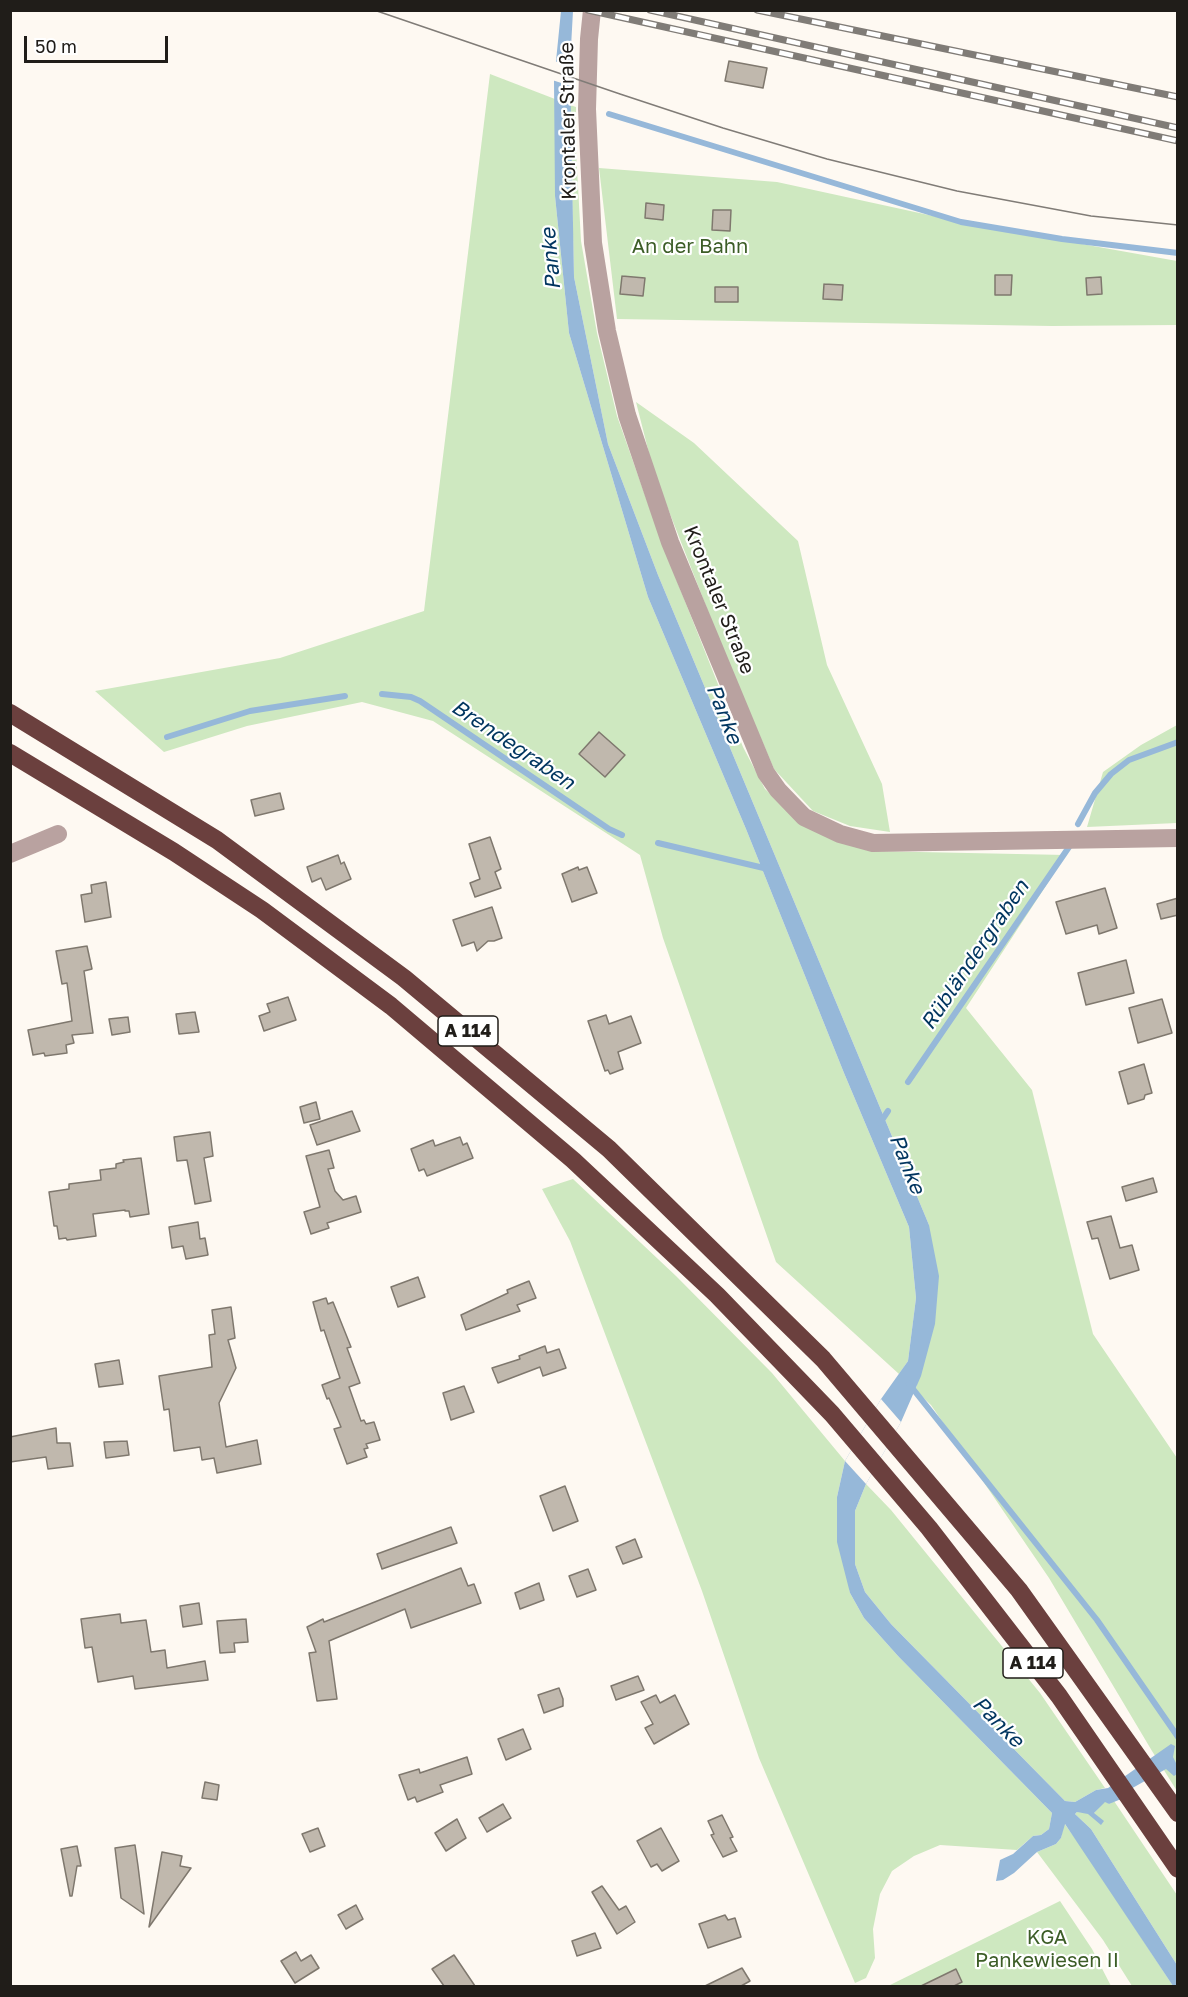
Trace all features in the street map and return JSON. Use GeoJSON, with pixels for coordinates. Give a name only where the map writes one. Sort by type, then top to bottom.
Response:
{"type":"FeatureCollection","features":[{"type":"Feature","properties":{"kind":"highway","name":"A 114"},"geometry":{"type":"LineString","coordinates":[[10,713],[217,840],[404,978],[609,1149],[823,1359],[872,1416],[1019,1590],[1178,1813]]}},
{"type":"Feature","properties":{"kind":"highway","name":"A 114"},"geometry":{"type":"LineString","coordinates":[[10,753],[164,846],[262,910],[391,1006],[573,1160],[700,1279],[832,1414],[929,1528],[1059,1696],[1178,1869]]}},
{"type":"Feature","properties":{"kind":"street","name":"Krontaler Straße"},"geometry":{"type":"LineString","coordinates":[[592,10],[587,109],[593,243],[607,331],[625,404],[670,542],[766,773],[778,790],[804,817],[840,834],[873,843],[1178,838]]}},
{"type":"Feature","properties":{"kind":"street"},"geometry":{"type":"LineString","coordinates":[[10,854],[58,834]]}},
{"type":"Feature","properties":{"kind":"green space"},"geometry":{"type":"Polygon","coordinates":[[[490,74],[555,99],[555,196],[569,333],[648,597],[909,1227],[916,1298],[908,1361],[899,1374],[776,1262],[663,938],[640,855],[433,721],[362,702],[247,726],[164,752],[95,691],[280,658],[424,611],[490,74]]]}},
{"type":"Feature","properties":{"kind":"green space"},"geometry":{"type":"Polygon","coordinates":[[[570,105],[576,107],[581,241],[597,333],[617,416],[663,546],[743,747],[765,789],[806,826],[870,851],[1066,855],[966,1008],[1032,1090],[1093,1334],[1177,1458],[1177,1791],[1049,1578],[931,1405],[915,1390],[929,1225],[658,575],[608,444],[574,277],[570,105]]]}},
{"type":"Feature","properties":{"kind":"green space","name":"An der Bahn"},"geometry":{"type":"Polygon","coordinates":[[[599,168],[777,182],[970,224],[1177,261],[1177,325],[1052,326],[617,319],[599,168]]]}},
{"type":"Feature","properties":{"kind":"green space"},"geometry":{"type":"Polygon","coordinates":[[[636,402],[694,443],[798,541],[827,665],[882,784],[890,832],[850,826],[813,811],[774,769],[724,652],[654,473],[636,402]]]}},
{"type":"Feature","properties":{"kind":"green space"},"geometry":{"type":"Polygon","coordinates":[[[1177,725],[1177,823],[1087,827],[1103,772],[1141,745],[1177,725]]]}},
{"type":"Feature","properties":{"kind":"green space"},"geometry":{"type":"Polygon","coordinates":[[[573,1179],[676,1276],[772,1373],[845,1461],[837,1497],[850,1593],[864,1618],[898,1656],[1052,1813],[1049,1829],[1041,1835],[1033,1836],[1017,1850],[940,1845],[914,1856],[892,1871],[880,1894],[873,1929],[875,1958],[866,1978],[855,1983],[759,1758],[702,1591],[570,1241],[542,1189],[573,1179]]]}},
{"type":"Feature","properties":{"kind":"green space"},"geometry":{"type":"Polygon","coordinates":[[[866,1484],[891,1510],[1040,1693],[1105,1788],[1096,1790],[1075,1802],[1065,1801],[891,1624],[865,1592],[855,1564],[855,1511],[866,1484]]]}},
{"type":"Feature","properties":{"kind":"green space"},"geometry":{"type":"Polygon","coordinates":[[[1105,1801],[1109,1804],[1114,1801],[1177,1895],[1177,1965],[1091,1829],[1075,1814],[1077,1812],[1094,1813],[1105,1801]]]}},
{"type":"Feature","properties":{"kind":"green space"},"geometry":{"type":"Polygon","coordinates":[[[1064,1823],[1173,1986],[1132,1986],[1103,1940],[1037,1852],[1056,1844],[1061,1838],[1064,1823]]]}},
{"type":"Feature","properties":{"kind":"green space","name":"KGA Pankewiesen II"},"geometry":{"type":"Polygon","coordinates":[[[1060,1901],[1092,1949],[1111,1986],[888,1986],[1060,1901]]]}},
{"type":"Feature","properties":{"kind":"water"},"geometry":{"type":"Polygon","coordinates":[[[561,11],[573,11],[570,65],[574,277],[608,444],[658,575],[929,1225],[939,1276],[935,1324],[921,1376],[901,1422],[866,1484],[855,1511],[855,1564],[865,1592],[891,1624],[1065,1801],[1075,1802],[1096,1790],[1108,1788],[1171,1744],[1175,1746],[1173,1757],[1178,1773],[1174,1776],[1166,1769],[1129,1790],[1126,1797],[1109,1804],[1105,1802],[1094,1813],[1104,1821],[1101,1825],[1088,1814],[1077,1812],[1075,1814],[1091,1829],[1177,1965],[1177,1986],[1173,1986],[1065,1824],[1061,1838],[1056,1844],[1037,1852],[1014,1873],[1003,1880],[996,1881],[1000,1860],[1013,1854],[1033,1836],[1041,1835],[1049,1829],[1052,1813],[898,1656],[864,1618],[850,1593],[837,1542],[837,1497],[845,1461],[881,1399],[908,1361],[916,1298],[909,1227],[648,597],[569,333],[555,196],[554,81],[561,11]]]}},
{"type":"Feature","properties":{"kind":"pier"},"geometry":{"type":"Polygon","coordinates":[[[554,61],[573,66],[574,87],[552,80],[554,61]]]}},
{"type":"Feature","properties":{"kind":"pier"},"geometry":{"type":"Polygon","coordinates":[[[881,1399],[901,1422],[866,1484],[845,1461],[881,1399]]]}},
{"type":"Feature","properties":{"kind":"building"},"geometry":{"type":"Polygon","coordinates":[[[729,61],[767,68],[763,88],[725,81],[729,61]]]}},
{"type":"Feature","properties":{"kind":"building"},"geometry":{"type":"Polygon","coordinates":[[[646,203],[664,205],[663,220],[645,218],[646,203]]]}},
{"type":"Feature","properties":{"kind":"building"},"geometry":{"type":"Polygon","coordinates":[[[713,210],[731,210],[730,231],[712,230],[713,210]]]}},
{"type":"Feature","properties":{"kind":"building"},"geometry":{"type":"Polygon","coordinates":[[[995,275],[1012,275],[1011,295],[995,295],[995,275]]]}},
{"type":"Feature","properties":{"kind":"building"},"geometry":{"type":"Polygon","coordinates":[[[622,276],[645,278],[643,296],[620,294],[622,276]]]}},
{"type":"Feature","properties":{"kind":"building"},"geometry":{"type":"Polygon","coordinates":[[[1101,277],[1102,294],[1087,295],[1086,278],[1101,277]]]}},
{"type":"Feature","properties":{"kind":"building"},"geometry":{"type":"Polygon","coordinates":[[[824,284],[843,285],[842,300],[823,299],[824,284]]]}},
{"type":"Feature","properties":{"kind":"building"},"geometry":{"type":"Polygon","coordinates":[[[715,287],[738,287],[738,302],[715,302],[715,287]]]}},
{"type":"Feature","properties":{"kind":"building"},"geometry":{"type":"Polygon","coordinates":[[[599,732],[625,755],[605,777],[579,754],[599,732]]]}},
{"type":"Feature","properties":{"kind":"building"},"geometry":{"type":"Polygon","coordinates":[[[280,793],[284,809],[255,816],[251,800],[280,793]]]}},
{"type":"Feature","properties":{"kind":"building"},"geometry":{"type":"Polygon","coordinates":[[[490,837],[501,869],[495,872],[501,888],[475,897],[470,883],[480,879],[469,844],[490,837]]]}},
{"type":"Feature","properties":{"kind":"building"},"geometry":{"type":"Polygon","coordinates":[[[338,855],[341,864],[344,862],[351,879],[326,890],[321,878],[312,882],[307,867],[338,855]]]}},
{"type":"Feature","properties":{"kind":"building"},"geometry":{"type":"Polygon","coordinates":[[[578,867],[579,870],[587,867],[597,893],[572,902],[562,874],[578,867]]]}},
{"type":"Feature","properties":{"kind":"building"},"geometry":{"type":"Polygon","coordinates":[[[106,882],[111,917],[85,922],[81,895],[92,893],[91,885],[106,882]]]}},
{"type":"Feature","properties":{"kind":"building"},"geometry":{"type":"Polygon","coordinates":[[[1105,888],[1117,928],[1099,934],[1097,925],[1066,934],[1056,902],[1105,888]]]}},
{"type":"Feature","properties":{"kind":"building"},"geometry":{"type":"Polygon","coordinates":[[[1178,898],[1178,915],[1161,919],[1157,904],[1178,898]]]}},
{"type":"Feature","properties":{"kind":"building"},"geometry":{"type":"Polygon","coordinates":[[[492,907],[502,938],[488,941],[477,951],[474,942],[462,946],[453,920],[492,907]]]}},
{"type":"Feature","properties":{"kind":"building"},"geometry":{"type":"Polygon","coordinates":[[[87,946],[92,969],[84,971],[93,1033],[72,1035],[74,1043],[66,1045],[67,1053],[33,1055],[28,1030],[72,1021],[67,983],[62,984],[56,951],[87,946]]]}},
{"type":"Feature","properties":{"kind":"building"},"geometry":{"type":"Polygon","coordinates":[[[1126,960],[1134,993],[1086,1005],[1078,973],[1126,960]]]}},
{"type":"Feature","properties":{"kind":"building"},"geometry":{"type":"Polygon","coordinates":[[[288,997],[296,1020],[264,1031],[259,1016],[270,1012],[267,1004],[288,997]]]}},
{"type":"Feature","properties":{"kind":"building"},"geometry":{"type":"Polygon","coordinates":[[[1162,999],[1172,1033],[1138,1043],[1129,1008],[1162,999]]]}},
{"type":"Feature","properties":{"kind":"building"},"geometry":{"type":"Polygon","coordinates":[[[195,1012],[199,1032],[179,1034],[176,1014],[195,1012]]]}},
{"type":"Feature","properties":{"kind":"building"},"geometry":{"type":"Polygon","coordinates":[[[606,1015],[609,1024],[631,1016],[641,1043],[618,1052],[623,1069],[610,1074],[608,1070],[605,1071],[588,1021],[606,1015]]]}},
{"type":"Feature","properties":{"kind":"building"},"geometry":{"type":"Polygon","coordinates":[[[128,1017],[130,1032],[112,1035],[109,1019],[128,1017]]]}},
{"type":"Feature","properties":{"kind":"building"},"geometry":{"type":"Polygon","coordinates":[[[1144,1064],[1152,1093],[1145,1095],[1144,1099],[1128,1104],[1119,1072],[1144,1064]]]}},
{"type":"Feature","properties":{"kind":"building"},"geometry":{"type":"Polygon","coordinates":[[[316,1102],[320,1119],[304,1123],[300,1107],[316,1102]]]}},
{"type":"Feature","properties":{"kind":"building"},"geometry":{"type":"Polygon","coordinates":[[[352,1111],[360,1131],[317,1145],[310,1125],[352,1111]]]}},
{"type":"Feature","properties":{"kind":"building"},"geometry":{"type":"Polygon","coordinates":[[[210,1132],[213,1156],[204,1158],[211,1201],[195,1204],[187,1160],[177,1161],[174,1137],[210,1132]]]}},
{"type":"Feature","properties":{"kind":"building"},"geometry":{"type":"Polygon","coordinates":[[[460,1137],[463,1145],[467,1143],[473,1158],[427,1176],[424,1169],[419,1171],[411,1149],[433,1140],[435,1146],[460,1137]]]}},
{"type":"Feature","properties":{"kind":"building"},"geometry":{"type":"Polygon","coordinates":[[[329,1150],[334,1168],[328,1169],[335,1191],[343,1200],[356,1196],[361,1212],[327,1223],[329,1228],[311,1234],[304,1212],[320,1207],[306,1156],[329,1150]]]}},
{"type":"Feature","properties":{"kind":"building"},"geometry":{"type":"Polygon","coordinates":[[[141,1158],[149,1214],[130,1217],[129,1211],[125,1210],[93,1214],[96,1236],[59,1239],[57,1226],[54,1226],[49,1192],[69,1189],[69,1184],[101,1180],[100,1170],[116,1168],[116,1164],[124,1162],[123,1160],[141,1158]]]}},
{"type":"Feature","properties":{"kind":"building"},"geometry":{"type":"Polygon","coordinates":[[[1153,1178],[1157,1192],[1126,1201],[1122,1187],[1153,1178]]]}},
{"type":"Feature","properties":{"kind":"building"},"geometry":{"type":"Polygon","coordinates":[[[1111,1216],[1120,1248],[1132,1245],[1139,1270],[1110,1279],[1098,1238],[1092,1239],[1087,1222],[1111,1216]]]}},
{"type":"Feature","properties":{"kind":"building"},"geometry":{"type":"Polygon","coordinates":[[[198,1222],[200,1239],[205,1238],[208,1255],[186,1259],[183,1246],[172,1248],[169,1227],[198,1222]]]}},
{"type":"Feature","properties":{"kind":"building"},"geometry":{"type":"Polygon","coordinates":[[[418,1277],[425,1297],[398,1307],[391,1287],[418,1277]]]}},
{"type":"Feature","properties":{"kind":"building"},"geometry":{"type":"Polygon","coordinates":[[[529,1281],[536,1298],[517,1305],[520,1311],[466,1330],[461,1315],[529,1281]]]}},
{"type":"Feature","properties":{"kind":"building"},"geometry":{"type":"Polygon","coordinates":[[[326,1298],[328,1304],[333,1302],[351,1347],[347,1348],[360,1383],[349,1387],[361,1421],[364,1420],[366,1424],[374,1422],[380,1440],[366,1444],[368,1448],[364,1449],[367,1457],[347,1464],[334,1429],[341,1427],[322,1385],[340,1378],[324,1330],[321,1331],[313,1302],[326,1298]]]}},
{"type":"Feature","properties":{"kind":"building"},"geometry":{"type":"Polygon","coordinates":[[[231,1307],[235,1338],[228,1340],[236,1368],[219,1403],[226,1447],[257,1440],[261,1464],[217,1473],[214,1458],[202,1460],[200,1447],[174,1451],[169,1409],[164,1410],[159,1376],[212,1367],[209,1335],[215,1334],[212,1310],[231,1307]]]}},
{"type":"Feature","properties":{"kind":"building"},"geometry":{"type":"Polygon","coordinates":[[[545,1346],[547,1353],[559,1349],[566,1368],[543,1376],[540,1367],[498,1383],[492,1368],[520,1359],[519,1356],[545,1346]]]}},
{"type":"Feature","properties":{"kind":"building"},"geometry":{"type":"Polygon","coordinates":[[[119,1360],[123,1384],[99,1387],[95,1364],[119,1360]]]}},
{"type":"Feature","properties":{"kind":"building"},"geometry":{"type":"Polygon","coordinates":[[[464,1386],[474,1412],[451,1420],[443,1393],[464,1386]]]}},
{"type":"Feature","properties":{"kind":"building"},"geometry":{"type":"Polygon","coordinates":[[[56,1428],[57,1443],[70,1443],[73,1466],[48,1469],[46,1457],[10,1462],[10,1437],[56,1428]]]}},
{"type":"Feature","properties":{"kind":"building"},"geometry":{"type":"Polygon","coordinates":[[[127,1441],[129,1455],[106,1458],[104,1442],[127,1441]]]}},
{"type":"Feature","properties":{"kind":"building"},"geometry":{"type":"Polygon","coordinates":[[[565,1486],[578,1521],[553,1531],[540,1496],[565,1486]]]}},
{"type":"Feature","properties":{"kind":"building"},"geometry":{"type":"Polygon","coordinates":[[[451,1527],[457,1543],[382,1569],[377,1554],[451,1527]]]}},
{"type":"Feature","properties":{"kind":"building"},"geometry":{"type":"Polygon","coordinates":[[[635,1539],[642,1557],[623,1564],[616,1547],[635,1539]]]}},
{"type":"Feature","properties":{"kind":"building"},"geometry":{"type":"Polygon","coordinates":[[[461,1568],[468,1586],[474,1584],[481,1603],[411,1628],[405,1609],[329,1641],[337,1699],[317,1701],[309,1653],[316,1652],[307,1627],[461,1568]]]}},
{"type":"Feature","properties":{"kind":"building"},"geometry":{"type":"Polygon","coordinates":[[[588,1569],[596,1590],[577,1597],[569,1576],[588,1569]]]}},
{"type":"Feature","properties":{"kind":"building"},"geometry":{"type":"Polygon","coordinates":[[[539,1583],[544,1600],[520,1609],[515,1593],[539,1583]]]}},
{"type":"Feature","properties":{"kind":"building"},"geometry":{"type":"Polygon","coordinates":[[[199,1603],[202,1624],[183,1627],[180,1606],[199,1603]]]}},
{"type":"Feature","properties":{"kind":"building"},"geometry":{"type":"Polygon","coordinates":[[[120,1614],[121,1623],[146,1620],[151,1652],[165,1650],[167,1668],[205,1661],[208,1680],[135,1689],[133,1676],[98,1682],[92,1647],[85,1648],[81,1619],[120,1614]]]}},
{"type":"Feature","properties":{"kind":"building"},"geometry":{"type":"Polygon","coordinates":[[[246,1619],[248,1642],[234,1643],[235,1652],[220,1653],[217,1621],[246,1619]]]}},
{"type":"Feature","properties":{"kind":"building"},"geometry":{"type":"Polygon","coordinates":[[[638,1676],[644,1690],[616,1700],[611,1686],[638,1676]]]}},
{"type":"Feature","properties":{"kind":"building"},"geometry":{"type":"Polygon","coordinates":[[[559,1688],[563,1706],[544,1713],[538,1695],[559,1688]]]}},
{"type":"Feature","properties":{"kind":"building"},"geometry":{"type":"Polygon","coordinates":[[[656,1695],[660,1703],[675,1695],[689,1724],[654,1744],[645,1728],[653,1724],[641,1702],[656,1695]]]}},
{"type":"Feature","properties":{"kind":"building"},"geometry":{"type":"Polygon","coordinates":[[[523,1729],[531,1749],[506,1760],[498,1739],[523,1729]]]}},
{"type":"Feature","properties":{"kind":"building"},"geometry":{"type":"Polygon","coordinates":[[[467,1757],[472,1774],[440,1785],[443,1792],[417,1802],[415,1797],[408,1800],[399,1775],[419,1769],[420,1773],[467,1757]]]}},
{"type":"Feature","properties":{"kind":"building"},"geometry":{"type":"Polygon","coordinates":[[[205,1782],[219,1785],[217,1800],[202,1798],[205,1782]]]}},
{"type":"Feature","properties":{"kind":"building"},"geometry":{"type":"Polygon","coordinates":[[[503,1804],[511,1818],[487,1832],[479,1818],[503,1804]]]}},
{"type":"Feature","properties":{"kind":"building"},"geometry":{"type":"Polygon","coordinates":[[[722,1815],[737,1851],[723,1857],[711,1835],[714,1834],[708,1821],[722,1815]]]}},
{"type":"Feature","properties":{"kind":"building"},"geometry":{"type":"Polygon","coordinates":[[[457,1819],[466,1838],[446,1851],[435,1833],[457,1819]]]}},
{"type":"Feature","properties":{"kind":"building"},"geometry":{"type":"Polygon","coordinates":[[[318,1828],[325,1846],[310,1852],[302,1834],[318,1828]]]}},
{"type":"Feature","properties":{"kind":"building"},"geometry":{"type":"Polygon","coordinates":[[[661,1828],[679,1861],[662,1871],[657,1864],[651,1867],[637,1841],[661,1828]]]}},
{"type":"Feature","properties":{"kind":"building"},"geometry":{"type":"Polygon","coordinates":[[[135,1845],[144,1914],[121,1898],[115,1848],[135,1845]]]}},
{"type":"Feature","properties":{"kind":"building"},"geometry":{"type":"Polygon","coordinates":[[[77,1846],[81,1866],[77,1866],[72,1896],[70,1896],[61,1849],[77,1846]]]}},
{"type":"Feature","properties":{"kind":"building"},"geometry":{"type":"Polygon","coordinates":[[[162,1852],[182,1856],[180,1866],[191,1868],[149,1927],[162,1852]]]}},
{"type":"Feature","properties":{"kind":"building"},"geometry":{"type":"Polygon","coordinates":[[[602,1886],[619,1910],[626,1906],[635,1922],[617,1934],[592,1892],[602,1886]]]}},
{"type":"Feature","properties":{"kind":"building"},"geometry":{"type":"Polygon","coordinates":[[[356,1905],[363,1919],[346,1929],[338,1915],[356,1905]]]}},
{"type":"Feature","properties":{"kind":"building"},"geometry":{"type":"Polygon","coordinates":[[[725,1915],[728,1920],[735,1918],[741,1937],[708,1948],[699,1924],[725,1915]]]}},
{"type":"Feature","properties":{"kind":"building"},"geometry":{"type":"Polygon","coordinates":[[[595,1933],[601,1948],[577,1956],[572,1941],[595,1933]]]}},
{"type":"Feature","properties":{"kind":"building"},"geometry":{"type":"Polygon","coordinates":[[[296,1952],[301,1961],[311,1955],[319,1968],[295,1983],[281,1961],[296,1952]]]}},
{"type":"Feature","properties":{"kind":"building"},"geometry":{"type":"Polygon","coordinates":[[[454,1955],[475,1986],[444,1986],[432,1969],[454,1955]]]}},
{"type":"Feature","properties":{"kind":"building"},"geometry":{"type":"Polygon","coordinates":[[[742,1968],[750,1981],[741,1986],[705,1986],[742,1968]]]}},
{"type":"Feature","properties":{"kind":"building"},"geometry":{"type":"Polygon","coordinates":[[[956,1969],[962,1982],[954,1986],[921,1986],[956,1969]]]}},
{"type":"Feature","properties":{"kind":"waterway"},"geometry":{"type":"LineString","coordinates":[[609,114],[961,222],[1062,239],[1178,253]]}},
{"type":"Feature","properties":{"kind":"waterway","name":"Brendegraben"},"geometry":{"type":"LineString","coordinates":[[382,694],[411,697],[420,701],[609,829],[622,835]]}},
{"type":"Feature","properties":{"kind":"waterway","name":"Brendegraben"},"geometry":{"type":"LineString","coordinates":[[167,737],[250,711],[345,696]]}},
{"type":"Feature","properties":{"kind":"waterway","name":"Rübländergraben"},"geometry":{"type":"LineString","coordinates":[[1078,824],[1095,793],[1111,774],[1129,760],[1178,742]]}},
{"type":"Feature","properties":{"kind":"waterway","name":"Brendegraben"},"geometry":{"type":"LineString","coordinates":[[658,843],[768,869]]}},
{"type":"Feature","properties":{"kind":"waterway","name":"Rübländergraben"},"geometry":{"type":"LineString","coordinates":[[908,1082],[1069,847]]}},
{"type":"Feature","properties":{"kind":"waterway","name":"Rübländergraben"},"geometry":{"type":"LineString","coordinates":[[880,1123],[888,1111]]}},
{"type":"Feature","properties":{"kind":"waterway"},"geometry":{"type":"LineString","coordinates":[[909,1384],[1097,1620],[1178,1737]]}},
{"type":"Feature","properties":{"kind":"tram line"},"geometry":{"type":"LineString","coordinates":[[374,10],[723,128],[827,159],[957,191],[1091,216],[1178,225]]}},
{"type":"Feature","properties":{"kind":"railway"},"geometry":{"type":"LineString","coordinates":[[588,10],[1178,141]]}},
{"type":"Feature","properties":{"kind":"railway"},"geometry":{"type":"LineString","coordinates":[[650,10],[1178,128]]}},
{"type":"Feature","properties":{"kind":"railway"},"geometry":{"type":"LineString","coordinates":[[757,10],[1178,97]]}},
{"type":"Feature","properties":{"kind":"water label","name":"Panke"},"geometry":{"type":"Point","coordinates":[551,259]}},
{"type":"Feature","properties":{"kind":"water label","name":"Panke"},"geometry":{"type":"Point","coordinates":[724,714]}},
{"type":"Feature","properties":{"kind":"water label","name":"Panke"},"geometry":{"type":"Point","coordinates":[907,1164]}},
{"type":"Feature","properties":{"kind":"water label","name":"Panke"},"geometry":{"type":"Point","coordinates":[998,1722]}}]}
